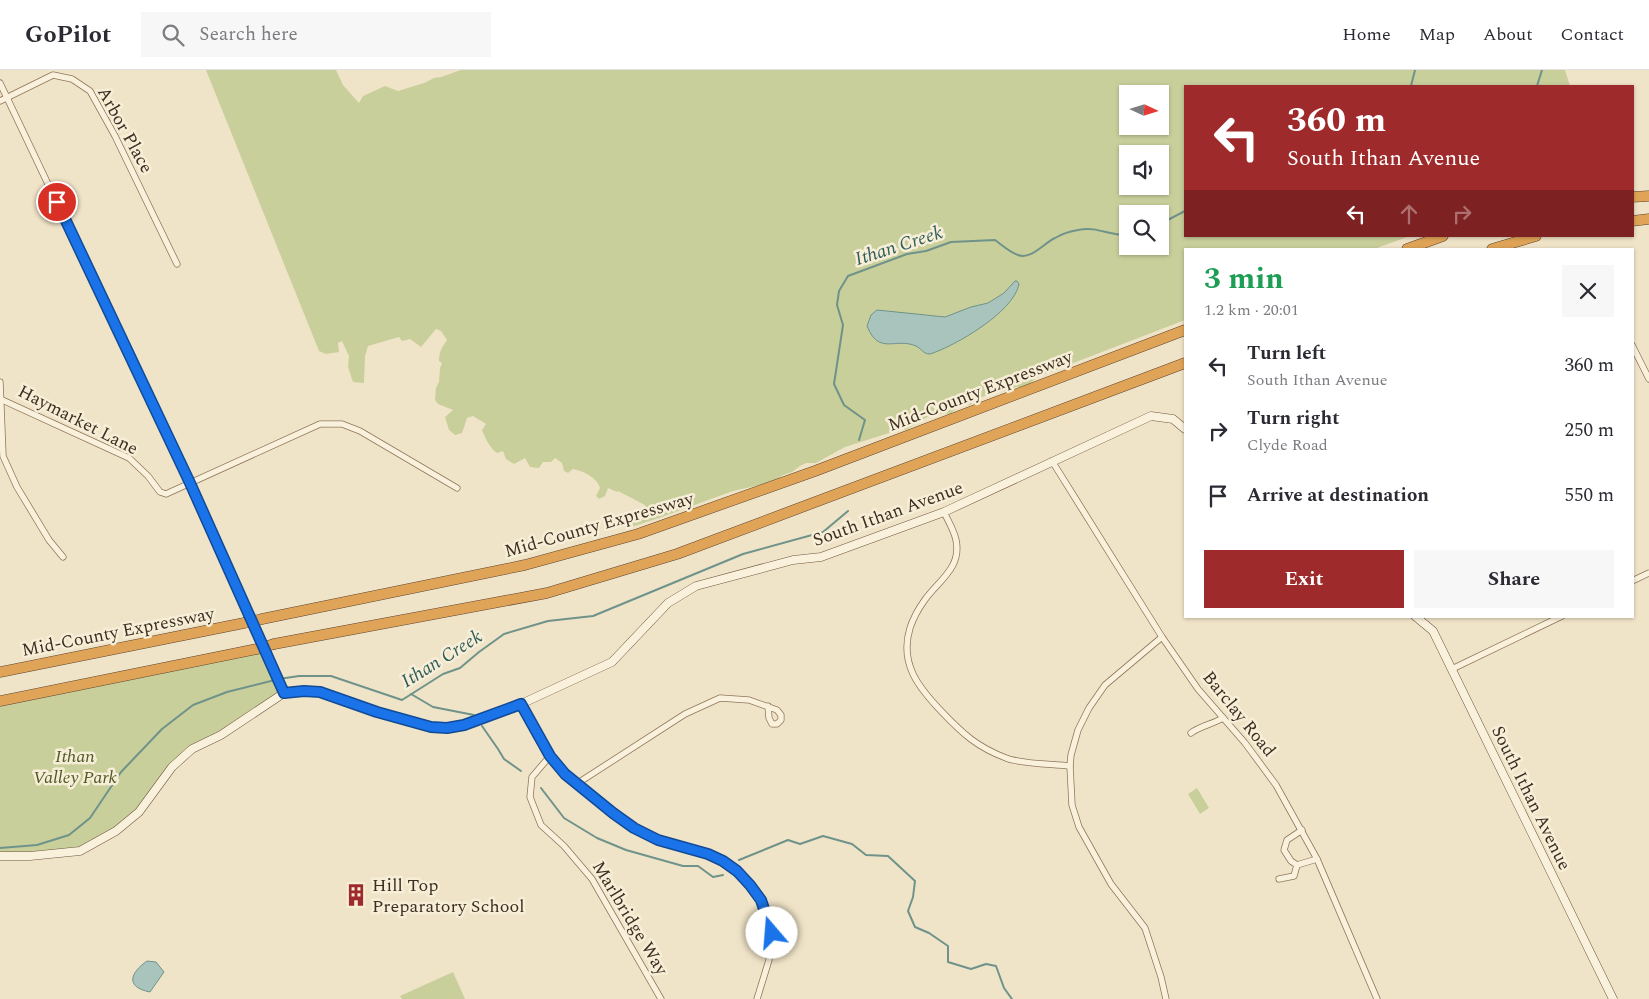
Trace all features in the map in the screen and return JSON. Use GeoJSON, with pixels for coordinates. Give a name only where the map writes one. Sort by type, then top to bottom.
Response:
{"type":"FeatureCollection","features":[{"type":"Feature","properties":{"kind":"highway"},"geometry":{"type":"LineString","coordinates":[[1634,197],[1649,196]]}},
{"type":"Feature","properties":{"kind":"highway"},"geometry":{"type":"LineString","coordinates":[[1634,221],[1649,219]]}},
{"type":"Feature","properties":{"kind":"highway"},"geometry":{"type":"LineString","coordinates":[[1410,248],[1440,237]]}},
{"type":"Feature","properties":{"kind":"highway"},"geometry":{"type":"LineString","coordinates":[[1495,248],[1533,237]]}},
{"type":"Feature","properties":{"kind":"highway","name":"Mid-County Expressway"},"geometry":{"type":"LineString","coordinates":[[0,672],[526,565],[638,534],[815,472],[1184,330]]}},
{"type":"Feature","properties":{"kind":"highway"},"geometry":{"type":"LineString","coordinates":[[0,701],[274,644],[547,593],[677,554],[1184,363]]}},
{"type":"Feature","properties":{"kind":"street","name":"Arbor Place"},"geometry":{"type":"LineString","coordinates":[[0,101],[53,75],[72,79],[90,91],[115,136],[177,264]]}},
{"type":"Feature","properties":{"kind":"street"},"geometry":{"type":"LineString","coordinates":[[0,83],[190,483],[284,693]]}},
{"type":"Feature","properties":{"kind":"street"},"geometry":{"type":"LineString","coordinates":[[1634,349],[1649,379]]}},
{"type":"Feature","properties":{"kind":"street"},"geometry":{"type":"LineString","coordinates":[[0,382],[3,456],[17,487],[44,532],[63,556]]}},
{"type":"Feature","properties":{"kind":"street","name":"Haymarket Lane"},"geometry":{"type":"LineString","coordinates":[[1,398],[130,458],[148,476],[160,492],[166,494],[190,483]]}},
{"type":"Feature","properties":{"kind":"street","name":"South Ithan Avenue"},"geometry":{"type":"LineString","coordinates":[[0,856],[30,856],[80,851],[116,831],[139,812],[172,767],[192,749],[221,735],[284,693],[320,692],[377,712],[431,727],[447,728],[464,725],[521,704],[612,662],[668,603],[696,586],[793,560],[821,558],[944,512],[1151,416],[1173,419],[1184,428]]}},
{"type":"Feature","properties":{"kind":"street"},"geometry":{"type":"LineString","coordinates":[[190,483],[320,424],[342,424],[360,431],[457,488]]}},
{"type":"Feature","properties":{"kind":"street","name":"Barclay Road"},"geometry":{"type":"LineString","coordinates":[[1052,461],[1162,637],[1198,689],[1245,743],[1276,786],[1317,859],[1377,999]]}},
{"type":"Feature","properties":{"kind":"street"},"geometry":{"type":"LineString","coordinates":[[944,512],[956,539],[957,550],[949,574],[924,601],[910,628],[908,659],[913,676],[924,693],[965,736],[983,748],[1008,759],[1070,766]]}},
{"type":"Feature","properties":{"kind":"street"},"geometry":{"type":"LineString","coordinates":[[1634,580],[1649,573]]}},
{"type":"Feature","properties":{"kind":"street","name":"South Ithan Avenue"},"geometry":{"type":"LineString","coordinates":[[1418,618],[1434,631],[1613,999]]}},
{"type":"Feature","properties":{"kind":"street"},"geometry":{"type":"LineString","coordinates":[[1452,669],[1558,618]]}},
{"type":"Feature","properties":{"kind":"street"},"geometry":{"type":"LineString","coordinates":[[1162,637],[1106,685],[1089,708],[1078,730],[1070,766],[1072,805],[1079,827],[1111,884],[1145,928],[1166,999]]}},
{"type":"Feature","properties":{"kind":"street"},"geometry":{"type":"LineString","coordinates":[[578,784],[685,714],[720,698],[749,700],[768,706]]}},
{"type":"Feature","properties":{"kind":"street"},"geometry":{"type":"LineString","coordinates":[[521,704],[550,756],[565,774],[613,813],[634,828],[658,840],[708,854],[723,861],[737,871],[750,885],[761,900],[772,933],[768,960],[757,999]]}},
{"type":"Feature","properties":{"kind":"street"},"geometry":{"type":"LineString","coordinates":[[1191,733],[1197,728],[1214,724],[1223,718]]}},
{"type":"Feature","properties":{"kind":"street","name":"Marlbridge Way"},"geometry":{"type":"LineString","coordinates":[[550,756],[532,777],[530,797],[541,825],[564,846],[592,879],[661,999]]}},
{"type":"Feature","properties":{"kind":"street"},"geometry":{"type":"LineString","coordinates":[[1297,865],[1291,861],[1284,850],[1288,840],[1302,830]]}},
{"type":"Feature","properties":{"kind":"street"},"geometry":{"type":"LineString","coordinates":[[1297,865],[1317,859]]}},
{"type":"Feature","properties":{"kind":"street"},"geometry":{"type":"LineString","coordinates":[[1279,879],[1294,876],[1297,865]]}},
{"type":"Feature","properties":{"kind":"green space"},"geometry":{"type":"Polygon","coordinates":[[[206,70],[336,70],[343,85],[359,103],[363,96],[385,86],[398,91],[461,70],[1565,70],[1570,85],[1184,85],[1184,237],[1407,237],[1377,248],[1184,248],[1184,320],[1037,377],[1027,387],[1017,387],[978,398],[970,405],[961,404],[950,414],[936,414],[905,430],[902,427],[845,447],[816,463],[806,463],[773,482],[733,491],[625,529],[623,520],[627,515],[645,507],[645,505],[608,488],[605,496],[599,499],[596,496],[600,488],[593,478],[573,469],[568,473],[564,471],[562,463],[555,458],[551,462],[543,462],[539,468],[530,467],[525,458],[514,464],[506,459],[503,451],[497,453],[492,448],[482,430],[486,424],[473,416],[467,418],[462,433],[455,435],[449,430],[445,417],[453,410],[438,404],[435,400],[442,363],[439,361],[440,355],[442,347],[447,340],[441,331],[436,329],[421,347],[410,339],[402,341],[399,337],[368,346],[365,356],[364,383],[353,382],[348,367],[349,356],[342,341],[338,343],[339,352],[326,354],[319,351],[206,70]]]}},
{"type":"Feature","properties":{"kind":"green space","name":"Ithan Valley Park"},"geometry":{"type":"Polygon","coordinates":[[[268,646],[284,693],[192,749],[139,812],[80,851],[0,856],[0,706],[268,646]]]}},
{"type":"Feature","properties":{"kind":"green space"},"geometry":{"type":"Polygon","coordinates":[[[1197,788],[1209,808],[1200,814],[1188,794],[1197,788]]]}},
{"type":"Feature","properties":{"kind":"green space"},"geometry":{"type":"Polygon","coordinates":[[[453,972],[465,999],[402,999],[400,996],[453,972]]]}},
{"type":"Feature","properties":{"kind":"water"},"geometry":{"type":"Polygon","coordinates":[[[1015,281],[1019,284],[1015,295],[995,316],[968,336],[930,354],[908,344],[888,344],[877,341],[867,326],[871,315],[877,310],[945,317],[988,303],[1004,293],[1015,281]]]}},
{"type":"Feature","properties":{"kind":"water"},"geometry":{"type":"Polygon","coordinates":[[[147,961],[156,962],[164,972],[150,992],[137,987],[133,979],[137,970],[147,961]]]}},
{"type":"Feature","properties":{"kind":"waterway"},"geometry":{"type":"LineString","coordinates":[[1411,85],[1415,70]]}},
{"type":"Feature","properties":{"kind":"waterway","name":"Ithan Creek"},"geometry":{"type":"LineString","coordinates":[[1537,85],[1542,70]]}},
{"type":"Feature","properties":{"kind":"waterway","name":"Ithan Creek"},"geometry":{"type":"LineString","coordinates":[[1169,219],[1184,212]]}},
{"type":"Feature","properties":{"kind":"waterway","name":"Ithan Creek"},"geometry":{"type":"LineString","coordinates":[[859,440],[865,420],[844,405],[834,384],[843,325],[837,305],[839,291],[848,276],[907,254],[926,251],[951,242],[995,240],[1012,252],[1023,256],[1033,253],[1051,240],[1075,230],[1092,229],[1119,235]]}},
{"type":"Feature","properties":{"kind":"waterway","name":"Ithan Creek"},"geometry":{"type":"LineString","coordinates":[[0,848],[37,845],[69,835],[90,818],[121,772],[162,729],[193,705],[227,692],[299,676],[331,676],[402,700],[443,674],[460,668],[504,634],[548,621],[593,616],[743,554],[823,532],[848,511]]}},
{"type":"Feature","properties":{"kind":"waterway"},"geometry":{"type":"LineString","coordinates":[[411,694],[433,707],[474,715]]}},
{"type":"Feature","properties":{"kind":"waterway"},"geometry":{"type":"LineString","coordinates":[[482,726],[504,759],[521,771]]}},
{"type":"Feature","properties":{"kind":"waterway"},"geometry":{"type":"LineString","coordinates":[[541,788],[564,818],[597,838],[626,850],[683,866],[698,866],[713,877],[723,875]]}},
{"type":"Feature","properties":{"kind":"waterway"},"geometry":{"type":"LineString","coordinates":[[739,860],[788,840],[800,844],[823,836],[852,844],[866,855],[888,856],[915,881],[913,897],[908,911],[915,927],[929,933],[948,946],[948,962],[971,969],[986,964],[996,966],[1004,988],[1012,999]]}},
{"type":"Feature","properties":{"kind":"place","name":"Hill Top Preparatory School"},"geometry":{"type":"Point","coordinates":[356,895]}},
{"type":"Feature","properties":{"kind":"route"},"geometry":{"type":"LineString","coordinates":[[57,202],[190,483],[284,693],[320,692],[377,712],[431,727],[447,728],[464,725],[521,704],[550,756],[565,774],[613,813],[634,828],[658,840],[708,854],[723,861],[737,871],[761,900],[772,933]]}}]}
